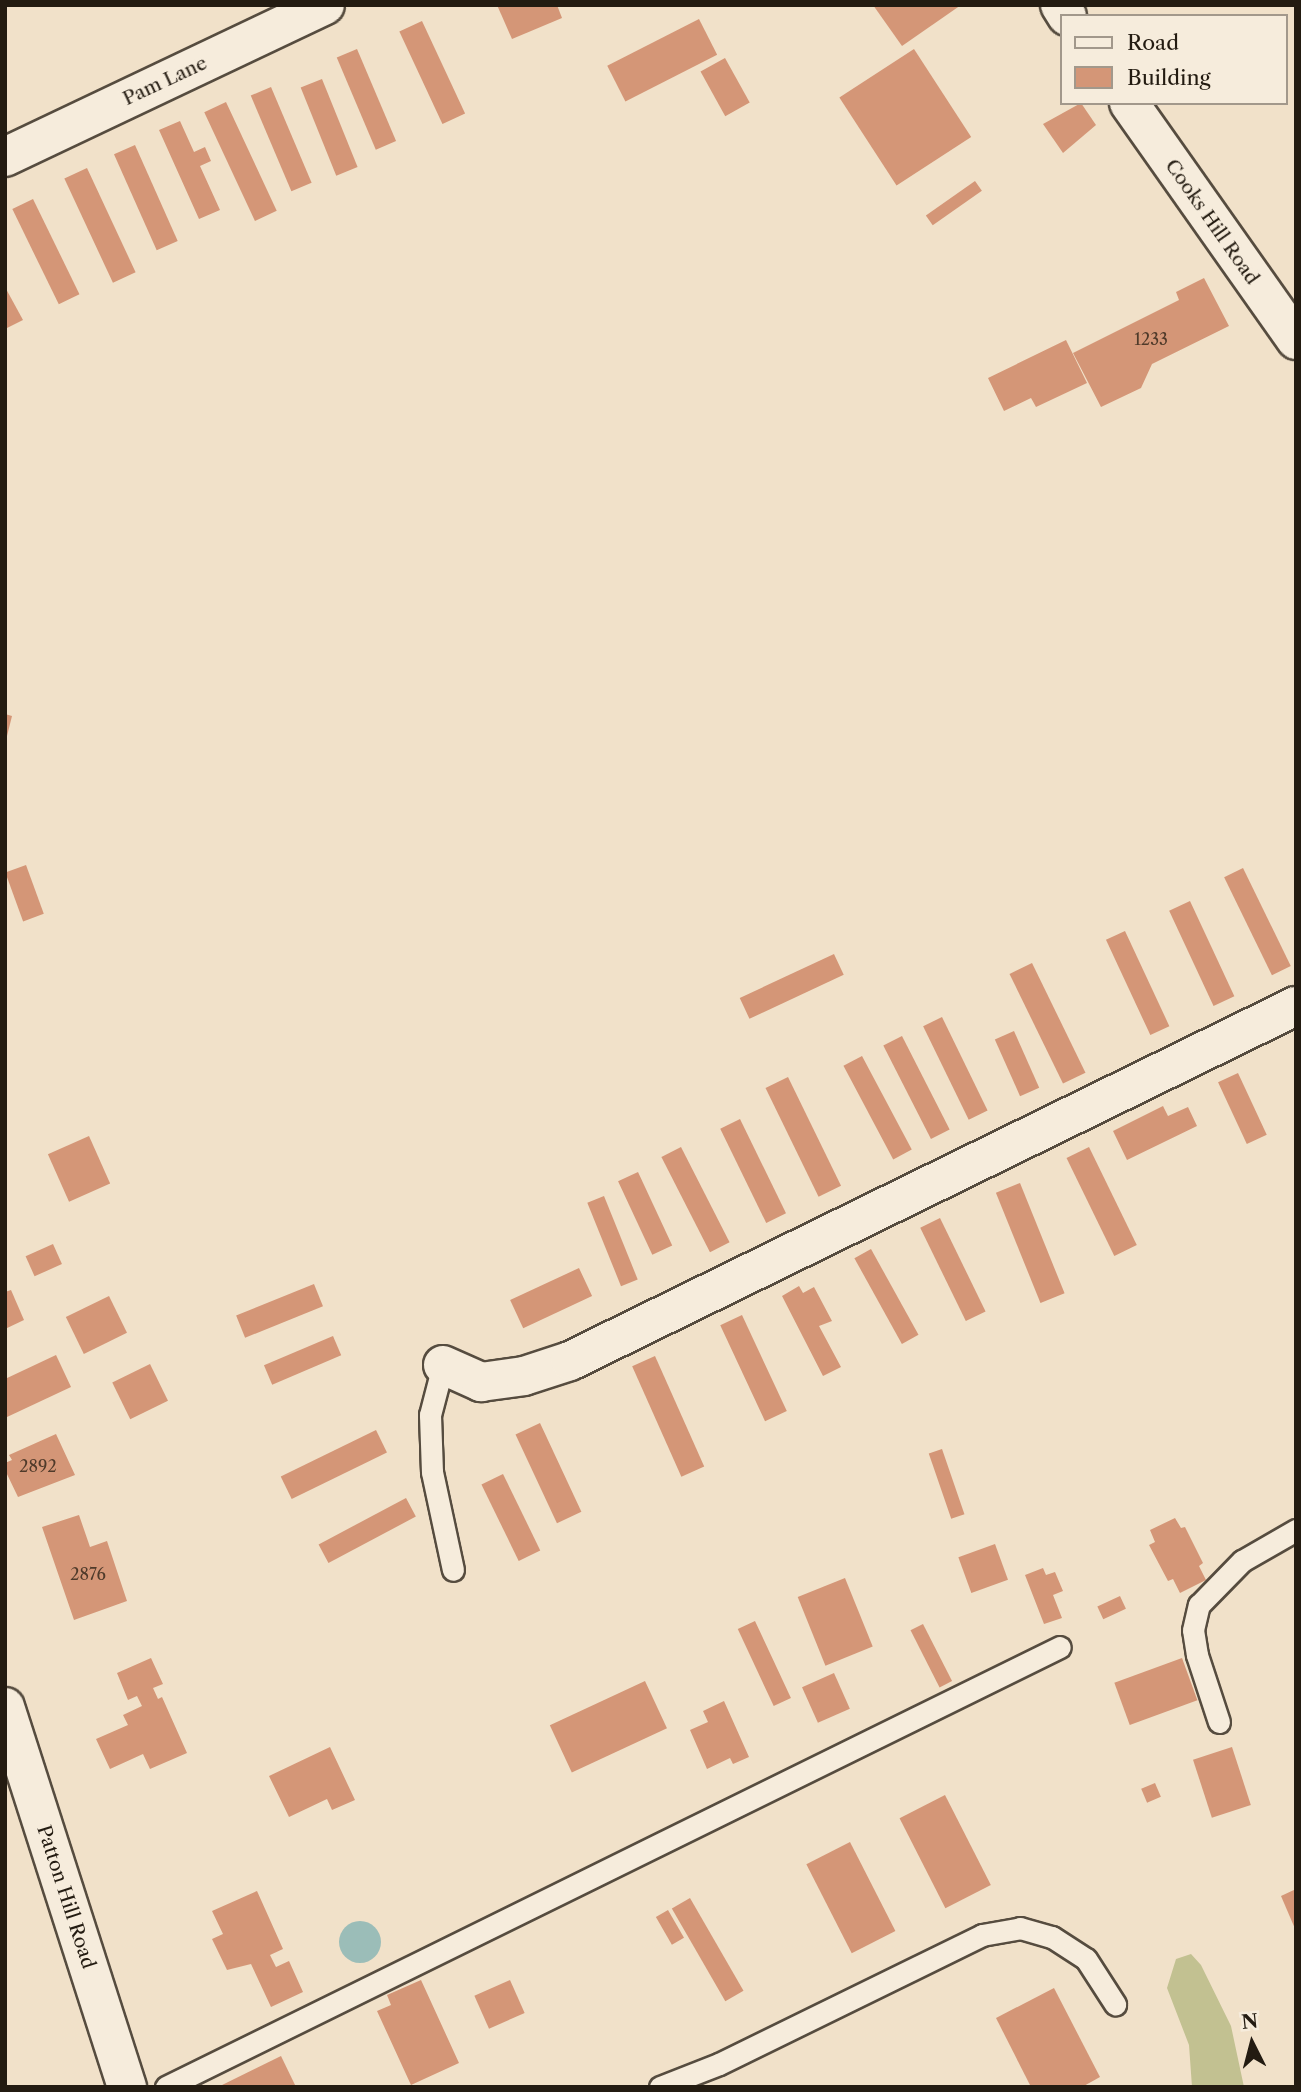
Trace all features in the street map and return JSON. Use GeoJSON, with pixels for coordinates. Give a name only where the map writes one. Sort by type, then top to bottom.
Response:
{"type":"FeatureCollection","features":[{"type":"Feature","properties":{"kind":"street","name":"Pam Lane"},"geometry":{"type":"LineString","coordinates":[[5,157],[325,5]]}},
{"type":"Feature","properties":{"kind":"street","name":"Cooks Hill Road"},"geometry":{"type":"LineString","coordinates":[[1130,105],[1296,340]]}},
{"type":"Feature","properties":{"kind":"street"},"geometry":{"type":"LineString","coordinates":[[443,1365],[481,1382],[524,1376],[570,1361],[1296,1006]]}},
{"type":"Feature","properties":{"kind":"street","name":"Patton Hill Road"},"geometry":{"type":"LineString","coordinates":[[5,1707],[127,2087]]}},
{"type":"Feature","properties":{"kind":"lane"},"geometry":{"type":"LineString","coordinates":[[443,1365],[430,1415],[432,1472],[453,1570]]}},
{"type":"Feature","properties":{"kind":"lane"},"geometry":{"type":"LineString","coordinates":[[1219,1722],[1197,1655],[1193,1630],[1199,1605],[1241,1561],[1296,1530]]}},
{"type":"Feature","properties":{"kind":"lane"},"geometry":{"type":"LineString","coordinates":[[166,2087],[1060,1647]]}},
{"type":"Feature","properties":{"kind":"lane"},"geometry":{"type":"LineString","coordinates":[[660,2087],[719,2064],[982,1935],[1020,1928],[1052,1937],[1086,1959],[1115,2004]]}},
{"type":"Feature","properties":{"kind":"shaded area"},"geometry":{"type":"Polygon","coordinates":[[[1191,1954],[1201,1965],[1231,2026],[1244,2087],[1192,2087],[1189,2045],[1167,1988],[1176,1959],[1191,1954]]]}},
{"type":"Feature","properties":{"kind":"water"},"geometry":{"type":"Polygon","coordinates":[[[360,1921],[375,1927],[381,1942],[375,1957],[360,1963],[345,1957],[339,1942],[345,1927],[360,1921]]]}},
{"type":"Feature","properties":{"kind":"building"},"geometry":{"type":"Polygon","coordinates":[[[497,5],[557,5],[562,18],[512,39],[497,5]]]}},
{"type":"Feature","properties":{"kind":"building"},"geometry":{"type":"Polygon","coordinates":[[[873,5],[961,5],[902,46],[873,5]]]}},
{"type":"Feature","properties":{"kind":"building"},"geometry":{"type":"Polygon","coordinates":[[[699,19],[717,55],[625,101],[607,66],[699,19]]]}},
{"type":"Feature","properties":{"kind":"building"},"geometry":{"type":"Polygon","coordinates":[[[422,21],[465,113],[442,124],[399,32],[422,21]]]}},
{"type":"Feature","properties":{"kind":"building"},"geometry":{"type":"Polygon","coordinates":[[[357,49],[396,141],[376,150],[337,58],[357,49]]]}},
{"type":"Feature","properties":{"kind":"building"},"geometry":{"type":"Polygon","coordinates":[[[914,49],[971,137],[897,186],[839,97],[914,49]]]}},
{"type":"Feature","properties":{"kind":"building"},"geometry":{"type":"Polygon","coordinates":[[[725,58],[750,103],[725,116],[701,72],[725,58]]]}},
{"type":"Feature","properties":{"kind":"building"},"geometry":{"type":"Polygon","coordinates":[[[322,79],[358,167],[336,176],[301,88],[322,79]]]}},
{"type":"Feature","properties":{"kind":"building"},"geometry":{"type":"Polygon","coordinates":[[[271,87],[312,183],[291,191],[251,96],[271,87]]]}},
{"type":"Feature","properties":{"kind":"building"},"geometry":{"type":"Polygon","coordinates":[[[226,102],[277,211],[255,221],[204,112],[226,102]]]}},
{"type":"Feature","properties":{"kind":"building"},"geometry":{"type":"Polygon","coordinates":[[[1077,105],[1082,105],[1096,125],[1063,153],[1043,124],[1077,105]]]}},
{"type":"Feature","properties":{"kind":"building"},"geometry":{"type":"Polygon","coordinates":[[[180,121],[194,152],[205,147],[211,161],[200,166],[220,210],[199,219],[159,130],[180,121]]]}},
{"type":"Feature","properties":{"kind":"building"},"geometry":{"type":"Polygon","coordinates":[[[135,145],[178,241],[157,250],[114,154],[135,145]]]}},
{"type":"Feature","properties":{"kind":"building"},"geometry":{"type":"Polygon","coordinates":[[[87,168],[136,272],[113,283],[64,179],[87,168]]]}},
{"type":"Feature","properties":{"kind":"building"},"geometry":{"type":"Polygon","coordinates":[[[975,181],[982,191],[933,225],[926,215],[975,181]]]}},
{"type":"Feature","properties":{"kind":"building"},"geometry":{"type":"Polygon","coordinates":[[[33,199],[79,294],[59,304],[12,209],[33,199]]]}},
{"type":"Feature","properties":{"kind":"building"},"geometry":{"type":"Polygon","coordinates":[[[1204,278],[1229,326],[1152,364],[1141,388],[1101,407],[1073,353],[1179,300],[1176,292],[1204,278]]]}},
{"type":"Feature","properties":{"kind":"building"},"geometry":{"type":"Polygon","coordinates":[[[5,287],[23,320],[5,329],[5,287]]]}},
{"type":"Feature","properties":{"kind":"building"},"geometry":{"type":"Polygon","coordinates":[[[1066,340],[1087,383],[1036,407],[1031,398],[1004,411],[988,378],[1066,340]]]}},
{"type":"Feature","properties":{"kind":"building"},"geometry":{"type":"Polygon","coordinates":[[[5,714],[12,716],[6,740],[5,740],[5,714]]]}},
{"type":"Feature","properties":{"kind":"building"},"geometry":{"type":"Polygon","coordinates":[[[26,865],[44,914],[23,921],[5,873],[26,865]]]}},
{"type":"Feature","properties":{"kind":"building"},"geometry":{"type":"Polygon","coordinates":[[[1243,868],[1291,966],[1272,975],[1224,877],[1243,868]]]}},
{"type":"Feature","properties":{"kind":"building"},"geometry":{"type":"Polygon","coordinates":[[[1190,901],[1234,996],[1214,1006],[1169,911],[1190,901]]]}},
{"type":"Feature","properties":{"kind":"building"},"geometry":{"type":"Polygon","coordinates":[[[1125,931],[1169,1026],[1150,1035],[1106,940],[1125,931]]]}},
{"type":"Feature","properties":{"kind":"building"},"geometry":{"type":"Polygon","coordinates":[[[834,954],[844,975],[749,1019],[740,998],[834,954]]]}},
{"type":"Feature","properties":{"kind":"building"},"geometry":{"type":"Polygon","coordinates":[[[1032,963],[1085,1073],[1063,1084],[1010,974],[1032,963]]]}},
{"type":"Feature","properties":{"kind":"building"},"geometry":{"type":"Polygon","coordinates":[[[942,1017],[988,1110],[969,1120],[923,1026],[942,1017]]]}},
{"type":"Feature","properties":{"kind":"building"},"geometry":{"type":"Polygon","coordinates":[[[1014,1031],[1039,1088],[1020,1096],[995,1040],[1014,1031]]]}},
{"type":"Feature","properties":{"kind":"building"},"geometry":{"type":"Polygon","coordinates":[[[902,1036],[950,1130],[931,1139],[883,1046],[902,1036]]]}},
{"type":"Feature","properties":{"kind":"building"},"geometry":{"type":"Polygon","coordinates":[[[862,1056],[912,1150],[893,1159],[843,1066],[862,1056]]]}},
{"type":"Feature","properties":{"kind":"building"},"geometry":{"type":"Polygon","coordinates":[[[1238,1073],[1267,1135],[1247,1144],[1218,1082],[1238,1073]]]}},
{"type":"Feature","properties":{"kind":"building"},"geometry":{"type":"Polygon","coordinates":[[[788,1077],[841,1186],[819,1197],[766,1088],[788,1077]]]}},
{"type":"Feature","properties":{"kind":"building"},"geometry":{"type":"Polygon","coordinates":[[[1163,1106],[1168,1116],[1188,1107],[1197,1126],[1127,1160],[1113,1131],[1163,1106]]]}},
{"type":"Feature","properties":{"kind":"building"},"geometry":{"type":"Polygon","coordinates":[[[740,1119],[786,1213],[766,1223],[720,1129],[740,1119]]]}},
{"type":"Feature","properties":{"kind":"building"},"geometry":{"type":"Polygon","coordinates":[[[89,1136],[110,1184],[69,1202],[48,1154],[89,1136]]]}},
{"type":"Feature","properties":{"kind":"building"},"geometry":{"type":"Polygon","coordinates":[[[681,1147],[730,1242],[710,1252],[661,1157],[681,1147]]]}},
{"type":"Feature","properties":{"kind":"building"},"geometry":{"type":"Polygon","coordinates":[[[1089,1147],[1137,1245],[1114,1256],[1067,1158],[1089,1147]]]}},
{"type":"Feature","properties":{"kind":"building"},"geometry":{"type":"Polygon","coordinates":[[[638,1172],[672,1245],[652,1255],[618,1181],[638,1172]]]}},
{"type":"Feature","properties":{"kind":"building"},"geometry":{"type":"Polygon","coordinates":[[[1020,1183],[1065,1293],[1040,1303],[996,1193],[1020,1183]]]}},
{"type":"Feature","properties":{"kind":"building"},"geometry":{"type":"Polygon","coordinates":[[[604,1196],[638,1279],[621,1286],[587,1203],[604,1196]]]}},
{"type":"Feature","properties":{"kind":"building"},"geometry":{"type":"Polygon","coordinates":[[[940,1218],[986,1311],[966,1321],[920,1228],[940,1218]]]}},
{"type":"Feature","properties":{"kind":"building"},"geometry":{"type":"Polygon","coordinates":[[[53,1244],[62,1264],[35,1276],[26,1256],[53,1244]]]}},
{"type":"Feature","properties":{"kind":"building"},"geometry":{"type":"Polygon","coordinates":[[[871,1249],[919,1335],[902,1344],[854,1258],[871,1249]]]}},
{"type":"Feature","properties":{"kind":"building"},"geometry":{"type":"Polygon","coordinates":[[[579,1268],[592,1296],[523,1328],[510,1300],[579,1268]]]}},
{"type":"Feature","properties":{"kind":"building"},"geometry":{"type":"Polygon","coordinates":[[[314,1284],[323,1306],[245,1338],[236,1315],[314,1284]]]}},
{"type":"Feature","properties":{"kind":"building"},"geometry":{"type":"Polygon","coordinates":[[[799,1286],[803,1293],[814,1287],[832,1321],[819,1326],[841,1367],[823,1376],[782,1296],[799,1286]]]}},
{"type":"Feature","properties":{"kind":"building"},"geometry":{"type":"Polygon","coordinates":[[[11,1290],[24,1320],[5,1329],[5,1292],[11,1290]]]}},
{"type":"Feature","properties":{"kind":"building"},"geometry":{"type":"Polygon","coordinates":[[[109,1296],[127,1333],[84,1354],[66,1317],[109,1296]]]}},
{"type":"Feature","properties":{"kind":"building"},"geometry":{"type":"Polygon","coordinates":[[[742,1315],[787,1411],[765,1421],[720,1325],[742,1315]]]}},
{"type":"Feature","properties":{"kind":"building"},"geometry":{"type":"Polygon","coordinates":[[[333,1336],[341,1355],[272,1385],[264,1365],[333,1336]]]}},
{"type":"Feature","properties":{"kind":"building"},"geometry":{"type":"Polygon","coordinates":[[[56,1355],[71,1387],[7,1417],[5,1379],[56,1355]]]}},
{"type":"Feature","properties":{"kind":"building"},"geometry":{"type":"Polygon","coordinates":[[[655,1356],[704,1467],[681,1477],[632,1366],[655,1356]]]}},
{"type":"Feature","properties":{"kind":"building"},"geometry":{"type":"Polygon","coordinates":[[[150,1364],[168,1401],[130,1419],[112,1382],[150,1364]]]}},
{"type":"Feature","properties":{"kind":"building"},"geometry":{"type":"Polygon","coordinates":[[[540,1423],[581,1512],[557,1523],[516,1434],[540,1423]]]}},
{"type":"Feature","properties":{"kind":"building"},"geometry":{"type":"Polygon","coordinates":[[[376,1430],[387,1452],[292,1499],[281,1476],[376,1430]]]}},
{"type":"Feature","properties":{"kind":"building"},"geometry":{"type":"Polygon","coordinates":[[[56,1434],[75,1475],[18,1497],[5,1470],[5,1463],[12,1460],[9,1455],[56,1434]]]}},
{"type":"Feature","properties":{"kind":"building"},"geometry":{"type":"Polygon","coordinates":[[[942,1449],[964,1514],[951,1519],[929,1454],[942,1449]]]}},
{"type":"Feature","properties":{"kind":"building"},"geometry":{"type":"Polygon","coordinates":[[[503,1474],[540,1550],[519,1561],[481,1485],[503,1474]]]}},
{"type":"Feature","properties":{"kind":"building"},"geometry":{"type":"Polygon","coordinates":[[[406,1498],[416,1517],[328,1563],[319,1544],[406,1498]]]}},
{"type":"Feature","properties":{"kind":"building"},"geometry":{"type":"Polygon","coordinates":[[[79,1515],[90,1547],[107,1541],[127,1601],[74,1620],[42,1527],[79,1515]]]}},
{"type":"Feature","properties":{"kind":"building"},"geometry":{"type":"Polygon","coordinates":[[[1175,1518],[1181,1528],[1185,1527],[1203,1563],[1199,1566],[1206,1580],[1180,1593],[1173,1579],[1168,1581],[1149,1545],[1155,1542],[1150,1530],[1175,1518]]]}},
{"type":"Feature","properties":{"kind":"building"},"geometry":{"type":"Polygon","coordinates":[[[995,1544],[1008,1580],[971,1593],[958,1557],[995,1544]]]}},
{"type":"Feature","properties":{"kind":"building"},"geometry":{"type":"Polygon","coordinates":[[[1043,1568],[1046,1575],[1055,1572],[1063,1591],[1053,1595],[1062,1618],[1044,1624],[1025,1575],[1043,1568]]]}},
{"type":"Feature","properties":{"kind":"building"},"geometry":{"type":"Polygon","coordinates":[[[845,1578],[873,1647],[825,1666],[798,1597],[845,1578]]]}},
{"type":"Feature","properties":{"kind":"building"},"geometry":{"type":"Polygon","coordinates":[[[1120,1596],[1126,1609],[1103,1619],[1097,1607],[1120,1596]]]}},
{"type":"Feature","properties":{"kind":"building"},"geometry":{"type":"Polygon","coordinates":[[[755,1621],[791,1698],[774,1706],[738,1629],[755,1621]]]}},
{"type":"Feature","properties":{"kind":"building"},"geometry":{"type":"Polygon","coordinates":[[[923,1624],[952,1681],[940,1687],[911,1630],[923,1624]]]}},
{"type":"Feature","properties":{"kind":"building"},"geometry":{"type":"Polygon","coordinates":[[[151,1658],[163,1684],[153,1688],[158,1699],[162,1697],[187,1753],[150,1769],[143,1754],[110,1769],[96,1739],[128,1725],[123,1715],[142,1706],[137,1696],[128,1700],[117,1673],[151,1658]]]}},
{"type":"Feature","properties":{"kind":"building"},"geometry":{"type":"Polygon","coordinates":[[[1182,1658],[1197,1700],[1130,1725],[1114,1683],[1182,1658]]]}},
{"type":"Feature","properties":{"kind":"building"},"geometry":{"type":"Polygon","coordinates":[[[834,1673],[850,1709],[818,1723],[802,1687],[834,1673]]]}},
{"type":"Feature","properties":{"kind":"building"},"geometry":{"type":"Polygon","coordinates":[[[645,1681],[667,1728],[572,1773],[550,1725],[645,1681]]]}},
{"type":"Feature","properties":{"kind":"building"},"geometry":{"type":"Polygon","coordinates":[[[724,1701],[749,1757],[733,1764],[730,1758],[707,1769],[690,1730],[708,1722],[703,1711],[724,1701]]]}},
{"type":"Feature","properties":{"kind":"building"},"geometry":{"type":"Polygon","coordinates":[[[330,1747],[355,1800],[332,1810],[327,1799],[289,1817],[269,1776],[330,1747]]]}},
{"type":"Feature","properties":{"kind":"building"},"geometry":{"type":"Polygon","coordinates":[[[1232,1747],[1251,1805],[1212,1818],[1193,1760],[1232,1747]]]}},
{"type":"Feature","properties":{"kind":"building"},"geometry":{"type":"Polygon","coordinates":[[[1155,1783],[1161,1797],[1147,1803],[1141,1789],[1155,1783]]]}},
{"type":"Feature","properties":{"kind":"building"},"geometry":{"type":"Polygon","coordinates":[[[945,1795],[991,1885],[945,1908],[900,1818],[945,1795]]]}},
{"type":"Feature","properties":{"kind":"building"},"geometry":{"type":"Polygon","coordinates":[[[850,1842],[895,1931],[852,1953],[806,1864],[850,1842]]]}},
{"type":"Feature","properties":{"kind":"building"},"geometry":{"type":"Polygon","coordinates":[[[1296,1889],[1296,1931],[1281,1896],[1296,1889]]]}},
{"type":"Feature","properties":{"kind":"building"},"geometry":{"type":"Polygon","coordinates":[[[257,1891],[283,1949],[270,1955],[276,1967],[289,1961],[303,1992],[271,2007],[251,1964],[227,1970],[212,1939],[223,1934],[212,1911],[257,1891]]]}},
{"type":"Feature","properties":{"kind":"building"},"geometry":{"type":"Polygon","coordinates":[[[690,1898],[744,1991],[725,2001],[672,1909],[690,1898]]]}},
{"type":"Feature","properties":{"kind":"building"},"geometry":{"type":"Polygon","coordinates":[[[668,1910],[684,1938],[672,1945],[656,1917],[668,1910]]]}},
{"type":"Feature","properties":{"kind":"building"},"geometry":{"type":"Polygon","coordinates":[[[421,1980],[459,2063],[411,2085],[377,2011],[391,2005],[387,1995],[421,1980]]]}},
{"type":"Feature","properties":{"kind":"building"},"geometry":{"type":"Polygon","coordinates":[[[510,1980],[525,2013],[489,2029],[474,1996],[510,1980]]]}},
{"type":"Feature","properties":{"kind":"building"},"geometry":{"type":"Polygon","coordinates":[[[1054,1988],[1100,2077],[1082,2087],[1031,2087],[996,2018],[1054,1988]]]}},
{"type":"Feature","properties":{"kind":"building"},"geometry":{"type":"Polygon","coordinates":[[[281,2056],[296,2087],[218,2087],[281,2056]]]}}]}
